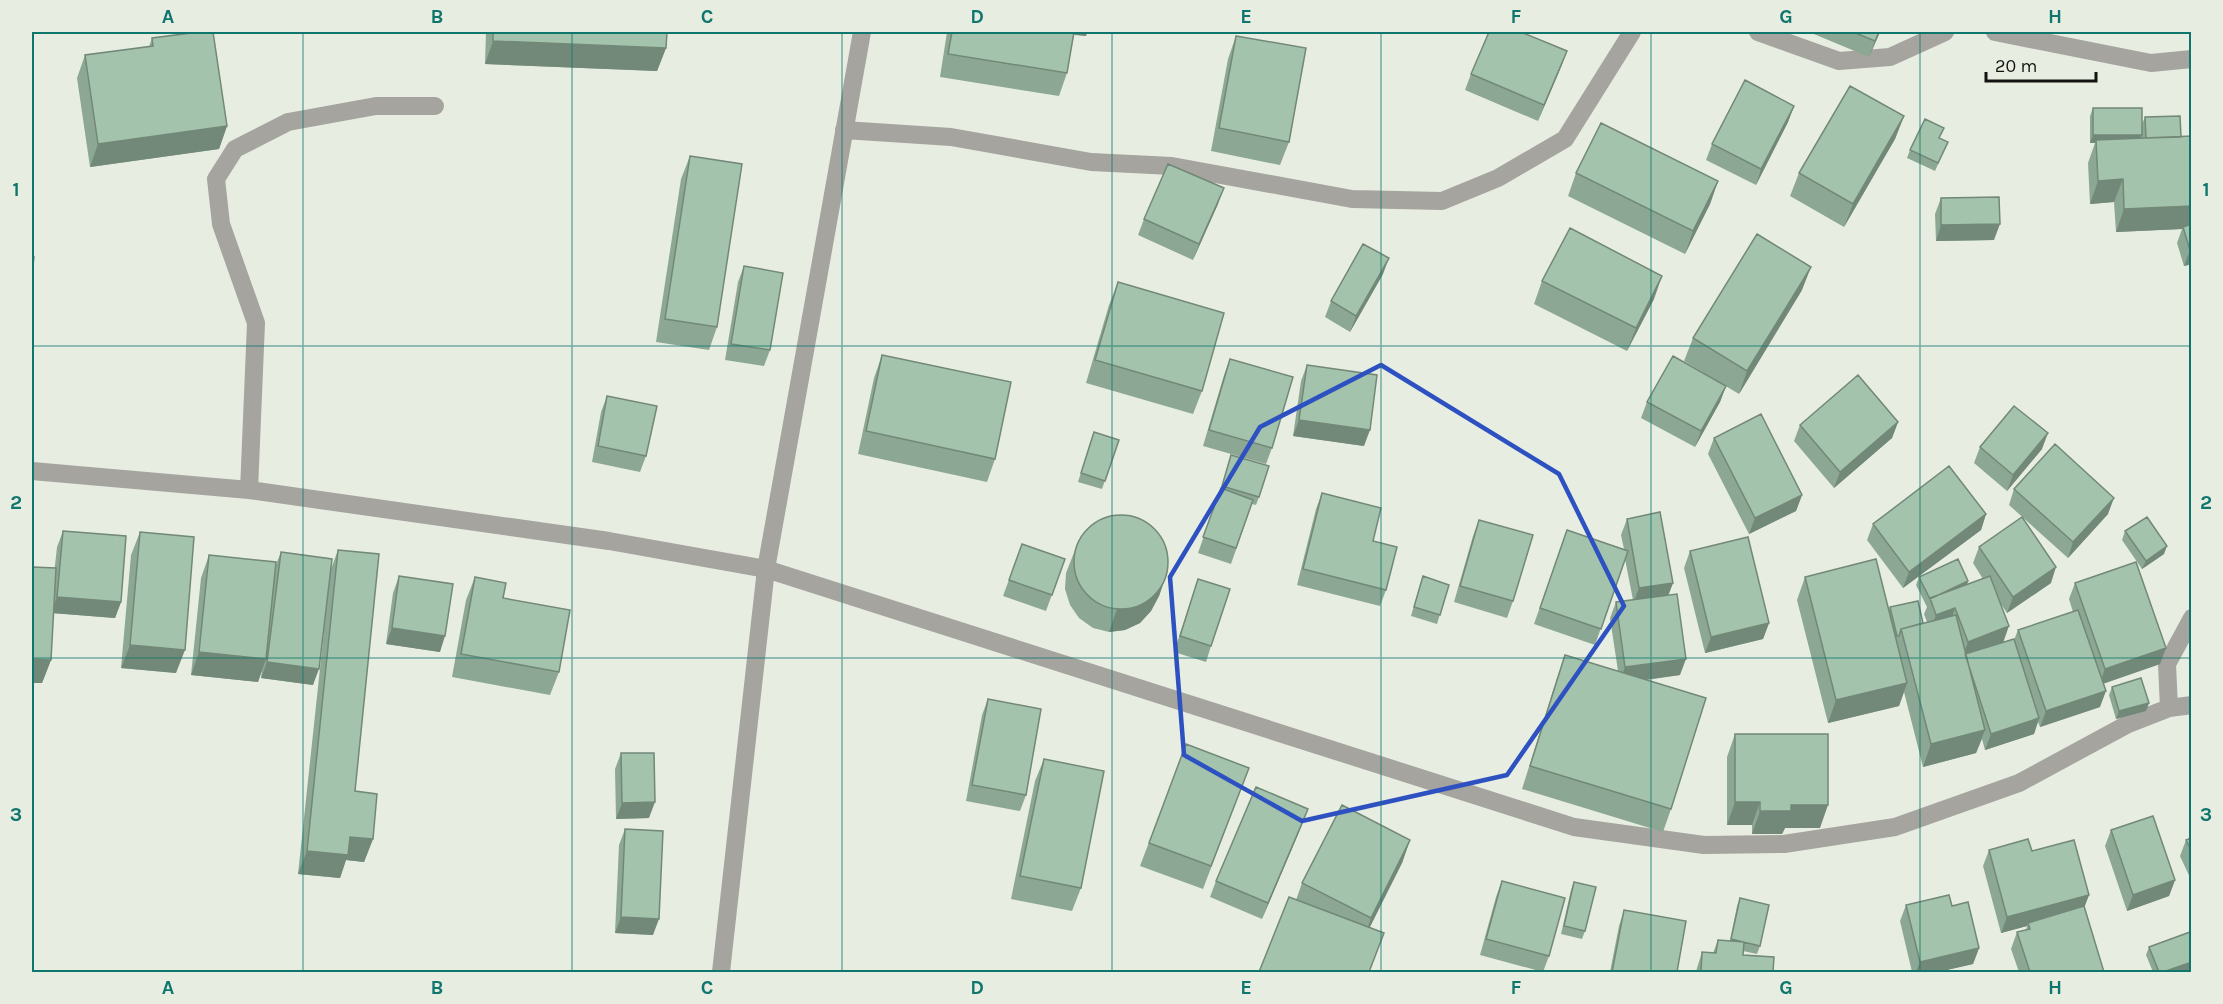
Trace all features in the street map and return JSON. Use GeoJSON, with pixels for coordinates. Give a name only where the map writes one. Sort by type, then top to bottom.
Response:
{"type":"FeatureCollection","features":[{"type":"Feature","properties":{"kind":"street"},"geometry":{"type":"LineString","coordinates":[[721,972],[766,569],[862,32]]}},
{"type":"Feature","properties":{"kind":"street"},"geometry":{"type":"LineString","coordinates":[[844,130],[951,137],[1091,162],[1172,166],[1352,199],[1442,201],[1498,178],[1565,139],[1632,32]]}},
{"type":"Feature","properties":{"kind":"street"},"geometry":{"type":"LineString","coordinates":[[1758,32],[1839,61],[1890,57],[1945,32]]}},
{"type":"Feature","properties":{"kind":"street"},"geometry":{"type":"LineString","coordinates":[[1995,32],[2151,63],[2192,59]]}},
{"type":"Feature","properties":{"kind":"street"},"geometry":{"type":"LineString","coordinates":[[249,489],[256,323],[221,224],[216,179],[235,149],[288,122],[376,106],[435,106]]}},
{"type":"Feature","properties":{"kind":"street"},"geometry":{"type":"LineString","coordinates":[[32,471],[249,489],[609,541],[766,569],[1574,827],[1704,845],[1784,844],[1895,827],[2019,783],[2128,724],[2169,708],[2192,705]]}},
{"type":"Feature","properties":{"kind":"street"},"geometry":{"type":"LineString","coordinates":[[2169,708],[2168,664],[2192,618]]}},
{"type":"Feature","properties":{"kind":"highlighted area"},"geometry":{"type":"Polygon","coordinates":[[[1381,365],[1559,474],[1624,606],[1507,775],[1302,821],[1184,755],[1170,577],[1260,427],[1381,365]]]}},
{"type":"Feature","properties":{"kind":"building"},"geometry":{"type":"Polygon","coordinates":[[[213,32],[227,126],[98,144],[85,55],[153,46],[152,38],[213,32]]]}},
{"type":"Feature","properties":{"kind":"building"},"geometry":{"type":"Polygon","coordinates":[[[493,32],[667,32],[666,48],[493,41],[493,32]]]}},
{"type":"Feature","properties":{"kind":"building"},"geometry":{"type":"Polygon","coordinates":[[[952,32],[1074,32],[1067,73],[948,54],[952,32]]]}},
{"type":"Feature","properties":{"kind":"building"},"geometry":{"type":"Polygon","coordinates":[[[1489,32],[1521,32],[1567,51],[1544,105],[1471,74],[1489,32]]]}},
{"type":"Feature","properties":{"kind":"building"},"geometry":{"type":"Polygon","coordinates":[[[1853,32],[1879,32],[1875,41],[1853,32]]]}},
{"type":"Feature","properties":{"kind":"building"},"geometry":{"type":"Polygon","coordinates":[[[1236,36],[1306,48],[1289,142],[1219,128],[1236,36]]]}},
{"type":"Feature","properties":{"kind":"building"},"geometry":{"type":"Polygon","coordinates":[[[1745,80],[1794,106],[1761,169],[1712,144],[1745,80]]]}},
{"type":"Feature","properties":{"kind":"building"},"geometry":{"type":"Polygon","coordinates":[[[1850,86],[1904,116],[1853,204],[1799,173],[1850,86]]]}},
{"type":"Feature","properties":{"kind":"building"},"geometry":{"type":"Polygon","coordinates":[[[2093,108],[2142,108],[2142,135],[2093,135],[2093,108]]]}},
{"type":"Feature","properties":{"kind":"building"},"geometry":{"type":"Polygon","coordinates":[[[2180,116],[2181,137],[2146,138],[2145,117],[2180,116]]]}},
{"type":"Feature","properties":{"kind":"building"},"geometry":{"type":"Polygon","coordinates":[[[1925,119],[1944,128],[1939,138],[1948,142],[1938,163],[1910,150],[1925,119]]]}},
{"type":"Feature","properties":{"kind":"building"},"geometry":{"type":"Polygon","coordinates":[[[1601,123],[1718,181],[1693,231],[1576,173],[1601,123]]]}},
{"type":"Feature","properties":{"kind":"building"},"geometry":{"type":"Polygon","coordinates":[[[2192,136],[2192,206],[2124,209],[2123,179],[2098,181],[2096,140],[2192,136]]]}},
{"type":"Feature","properties":{"kind":"building"},"geometry":{"type":"Polygon","coordinates":[[[690,156],[742,164],[717,327],[665,319],[690,156]]]}},
{"type":"Feature","properties":{"kind":"building"},"geometry":{"type":"Polygon","coordinates":[[[1168,164],[1224,188],[1199,244],[1144,219],[1168,164]]]}},
{"type":"Feature","properties":{"kind":"building"},"geometry":{"type":"Polygon","coordinates":[[[1999,197],[2000,224],[1941,225],[1941,198],[1999,197]]]}},
{"type":"Feature","properties":{"kind":"building"},"geometry":{"type":"Polygon","coordinates":[[[2192,224],[2192,250],[2190,250],[2183,227],[2192,224]]]}},
{"type":"Feature","properties":{"kind":"building"},"geometry":{"type":"Polygon","coordinates":[[[1570,228],[1662,276],[1636,328],[1542,281],[1570,228]]]}},
{"type":"Feature","properties":{"kind":"building"},"geometry":{"type":"Polygon","coordinates":[[[1757,234],[1811,267],[1747,371],[1693,338],[1757,234]]]}},
{"type":"Feature","properties":{"kind":"building"},"geometry":{"type":"Polygon","coordinates":[[[1363,244],[1389,258],[1356,316],[1331,301],[1363,244]]]}},
{"type":"Feature","properties":{"kind":"building"},"geometry":{"type":"Polygon","coordinates":[[[744,266],[783,273],[770,350],[731,344],[744,266]]]}},
{"type":"Feature","properties":{"kind":"building"},"geometry":{"type":"Polygon","coordinates":[[[1118,282],[1224,313],[1202,391],[1095,360],[1118,282]]]}},
{"type":"Feature","properties":{"kind":"building"},"geometry":{"type":"Polygon","coordinates":[[[882,355],[1011,382],[995,459],[866,431],[882,355]]]}},
{"type":"Feature","properties":{"kind":"building"},"geometry":{"type":"Polygon","coordinates":[[[1673,356],[1726,386],[1701,431],[1647,402],[1673,356]]]}},
{"type":"Feature","properties":{"kind":"building"},"geometry":{"type":"Polygon","coordinates":[[[1230,359],[1293,377],[1272,448],[1209,430],[1230,359]]]}},
{"type":"Feature","properties":{"kind":"building"},"geometry":{"type":"Polygon","coordinates":[[[1307,365],[1377,375],[1370,430],[1299,420],[1307,365]]]}},
{"type":"Feature","properties":{"kind":"building"},"geometry":{"type":"Polygon","coordinates":[[[1858,375],[1898,422],[1840,472],[1800,425],[1858,375]]]}},
{"type":"Feature","properties":{"kind":"building"},"geometry":{"type":"Polygon","coordinates":[[[607,396],[657,406],[646,456],[598,446],[607,396]]]}},
{"type":"Feature","properties":{"kind":"building"},"geometry":{"type":"Polygon","coordinates":[[[2014,406],[2048,433],[2013,475],[1980,447],[2014,406]]]}},
{"type":"Feature","properties":{"kind":"building"},"geometry":{"type":"Polygon","coordinates":[[[1761,414],[1802,495],[1755,518],[1714,438],[1761,414]]]}},
{"type":"Feature","properties":{"kind":"building"},"geometry":{"type":"Polygon","coordinates":[[[1094,432],[1119,440],[1105,481],[1081,473],[1094,432]]]}},
{"type":"Feature","properties":{"kind":"building"},"geometry":{"type":"Polygon","coordinates":[[[2055,444],[2114,498],[2073,542],[2014,489],[2055,444]]]}},
{"type":"Feature","properties":{"kind":"building"},"geometry":{"type":"Polygon","coordinates":[[[1231,455],[1269,466],[1259,497],[1222,486],[1231,455]]]}},
{"type":"Feature","properties":{"kind":"building"},"geometry":{"type":"Polygon","coordinates":[[[1949,466],[1986,514],[1909,572],[1873,524],[1949,466]]]}},
{"type":"Feature","properties":{"kind":"building"},"geometry":{"type":"Polygon","coordinates":[[[1221,488],[1253,500],[1236,548],[1203,537],[1221,488]]]}},
{"type":"Feature","properties":{"kind":"building"},"geometry":{"type":"Polygon","coordinates":[[[1322,493],[1381,508],[1373,541],[1397,547],[1386,590],[1303,569],[1322,493]]]}},
{"type":"Feature","properties":{"kind":"building"},"geometry":{"type":"Polygon","coordinates":[[[1660,512],[1673,583],[1639,588],[1627,519],[1660,512]]]}},
{"type":"Feature","properties":{"kind":"building"},"geometry":{"type":"Polygon","coordinates":[[[1121,515],[1139,519],[1154,529],[1164,544],[1168,562],[1164,580],[1154,595],[1139,605],[1121,609],[1103,605],[1088,595],[1078,580],[1074,562],[1078,544],[1088,529],[1103,519],[1121,515]]]}},
{"type":"Feature","properties":{"kind":"building"},"geometry":{"type":"Polygon","coordinates":[[[2022,517],[2056,567],[2013,597],[1979,547],[2022,517]]]}},
{"type":"Feature","properties":{"kind":"building"},"geometry":{"type":"Polygon","coordinates":[[[2147,517],[2167,546],[2146,561],[2125,531],[2147,517]]]}},
{"type":"Feature","properties":{"kind":"building"},"geometry":{"type":"Polygon","coordinates":[[[1479,520],[1533,535],[1513,601],[1460,586],[1479,520]]]}},
{"type":"Feature","properties":{"kind":"building"},"geometry":{"type":"Polygon","coordinates":[[[1567,530],[1628,551],[1601,629],[1540,608],[1567,530]]]}},
{"type":"Feature","properties":{"kind":"building"},"geometry":{"type":"Polygon","coordinates":[[[63,531],[126,536],[121,602],[57,597],[63,531]]]}},
{"type":"Feature","properties":{"kind":"building"},"geometry":{"type":"Polygon","coordinates":[[[140,532],[194,537],[185,650],[130,645],[140,532]]]}},
{"type":"Feature","properties":{"kind":"building"},"geometry":{"type":"Polygon","coordinates":[[[1748,537],[1769,623],[1711,637],[1690,551],[1748,537]]]}},
{"type":"Feature","properties":{"kind":"building"},"geometry":{"type":"Polygon","coordinates":[[[1022,544],[1065,559],[1052,595],[1009,580],[1022,544]]]}},
{"type":"Feature","properties":{"kind":"building"},"geometry":{"type":"Polygon","coordinates":[[[338,550],[379,554],[355,791],[377,794],[373,839],[350,837],[348,855],[307,851],[338,550]]]}},
{"type":"Feature","properties":{"kind":"building"},"geometry":{"type":"Polygon","coordinates":[[[281,552],[332,559],[319,669],[267,662],[281,552]]]}},
{"type":"Feature","properties":{"kind":"building"},"geometry":{"type":"Polygon","coordinates":[[[209,555],[276,562],[266,659],[199,652],[209,555]]]}},
{"type":"Feature","properties":{"kind":"building"},"geometry":{"type":"Polygon","coordinates":[[[1876,559],[1907,683],[1836,700],[1805,577],[1876,559]]]}},
{"type":"Feature","properties":{"kind":"building"},"geometry":{"type":"Polygon","coordinates":[[[1958,559],[1968,581],[1930,599],[1919,577],[1958,559]]]}},
{"type":"Feature","properties":{"kind":"building"},"geometry":{"type":"Polygon","coordinates":[[[2136,562],[2166,648],[2105,669],[2075,583],[2136,562]]]}},
{"type":"Feature","properties":{"kind":"building"},"geometry":{"type":"Polygon","coordinates":[[[32,567],[56,568],[51,660],[32,659],[32,567]]]}},
{"type":"Feature","properties":{"kind":"building"},"geometry":{"type":"Polygon","coordinates":[[[399,576],[453,584],[445,636],[392,628],[399,576]]]}},
{"type":"Feature","properties":{"kind":"building"},"geometry":{"type":"Polygon","coordinates":[[[1423,576],[1449,585],[1440,615],[1414,607],[1423,576]]]}},
{"type":"Feature","properties":{"kind":"building"},"geometry":{"type":"Polygon","coordinates":[[[1990,576],[2009,626],[1968,642],[1955,608],[1936,615],[1930,598],[1990,576]]]}},
{"type":"Feature","properties":{"kind":"building"},"geometry":{"type":"Polygon","coordinates":[[[475,577],[506,583],[503,598],[570,610],[559,672],[461,654],[475,577]]]}},
{"type":"Feature","properties":{"kind":"building"},"geometry":{"type":"Polygon","coordinates":[[[1198,579],[1230,589],[1211,646],[1180,636],[1198,579]]]}},
{"type":"Feature","properties":{"kind":"building"},"geometry":{"type":"Polygon","coordinates":[[[1677,594],[1686,659],[1625,667],[1616,602],[1677,594]]]}},
{"type":"Feature","properties":{"kind":"building"},"geometry":{"type":"Polygon","coordinates":[[[1918,601],[1923,623],[1901,629],[1897,636],[1890,607],[1918,601]]]}},
{"type":"Feature","properties":{"kind":"building"},"geometry":{"type":"Polygon","coordinates":[[[2078,610],[2106,691],[2046,711],[2018,630],[2078,610]]]}},
{"type":"Feature","properties":{"kind":"building"},"geometry":{"type":"Polygon","coordinates":[[[1956,615],[1985,730],[1931,744],[1901,629],[1956,615]]]}},
{"type":"Feature","properties":{"kind":"building"},"geometry":{"type":"Polygon","coordinates":[[[2014,639],[2039,718],[1991,734],[1965,654],[2014,639]]]}},
{"type":"Feature","properties":{"kind":"building"},"geometry":{"type":"Polygon","coordinates":[[[1565,655],[1706,698],[1671,809],[1530,766],[1565,655]]]}},
{"type":"Feature","properties":{"kind":"building"},"geometry":{"type":"Polygon","coordinates":[[[2141,678],[2149,703],[2119,711],[2112,687],[2141,678]]]}},
{"type":"Feature","properties":{"kind":"building"},"geometry":{"type":"Polygon","coordinates":[[[988,699],[1041,709],[1026,795],[972,785],[988,699]]]}},
{"type":"Feature","properties":{"kind":"building"},"geometry":{"type":"Polygon","coordinates":[[[1735,734],[1828,734],[1828,805],[1791,805],[1791,811],[1760,811],[1760,802],[1735,802],[1735,734]]]}},
{"type":"Feature","properties":{"kind":"building"},"geometry":{"type":"Polygon","coordinates":[[[1186,744],[1249,768],[1211,866],[1149,843],[1186,744]]]}},
{"type":"Feature","properties":{"kind":"building"},"geometry":{"type":"Polygon","coordinates":[[[621,753],[654,753],[655,802],[622,803],[621,753]]]}},
{"type":"Feature","properties":{"kind":"building"},"geometry":{"type":"Polygon","coordinates":[[[1044,759],[1104,771],[1081,888],[1020,876],[1044,759]]]}},
{"type":"Feature","properties":{"kind":"building"},"geometry":{"type":"Polygon","coordinates":[[[1256,787],[1308,809],[1268,903],[1216,881],[1256,787]]]}},
{"type":"Feature","properties":{"kind":"building"},"geometry":{"type":"Polygon","coordinates":[[[1342,805],[1410,840],[1371,918],[1302,883],[1342,805]]]}},
{"type":"Feature","properties":{"kind":"building"},"geometry":{"type":"Polygon","coordinates":[[[2153,816],[2175,880],[2133,895],[2111,830],[2153,816]]]}},
{"type":"Feature","properties":{"kind":"building"},"geometry":{"type":"Polygon","coordinates":[[[625,829],[663,831],[659,919],[621,917],[625,829]]]}},
{"type":"Feature","properties":{"kind":"building"},"geometry":{"type":"Polygon","coordinates":[[[2192,838],[2192,852],[2186,840],[2192,838]]]}},
{"type":"Feature","properties":{"kind":"building"},"geometry":{"type":"Polygon","coordinates":[[[2028,839],[2032,851],[2074,840],[2089,895],[2007,917],[1989,850],[2028,839]]]}},
{"type":"Feature","properties":{"kind":"building"},"geometry":{"type":"Polygon","coordinates":[[[1502,881],[1565,898],[1549,956],[1486,939],[1502,881]]]}},
{"type":"Feature","properties":{"kind":"building"},"geometry":{"type":"Polygon","coordinates":[[[1574,882],[1596,887],[1585,931],[1564,926],[1574,882]]]}},
{"type":"Feature","properties":{"kind":"building"},"geometry":{"type":"Polygon","coordinates":[[[1949,895],[1952,906],[1968,902],[1979,948],[1920,962],[1906,905],[1949,895]]]}},
{"type":"Feature","properties":{"kind":"building"},"geometry":{"type":"Polygon","coordinates":[[[1289,897],[1384,933],[1369,972],[1259,972],[1289,897]]]}},
{"type":"Feature","properties":{"kind":"building"},"geometry":{"type":"Polygon","coordinates":[[[1740,898],[1769,905],[1760,946],[1731,939],[1740,898]]]}},
{"type":"Feature","properties":{"kind":"building"},"geometry":{"type":"Polygon","coordinates":[[[2084,906],[2104,972],[2030,972],[2017,932],[2030,929],[2028,923],[2084,906]]]}},
{"type":"Feature","properties":{"kind":"building"},"geometry":{"type":"Polygon","coordinates":[[[1624,910],[1686,921],[1677,972],[1612,972],[1624,910]]]}},
{"type":"Feature","properties":{"kind":"building"},"geometry":{"type":"Polygon","coordinates":[[[2190,932],[2192,962],[2159,972],[2149,947],[2190,932]]]}},
{"type":"Feature","properties":{"kind":"building"},"geometry":{"type":"Polygon","coordinates":[[[1718,940],[1744,942],[1743,955],[1774,957],[1773,972],[1701,972],[1702,952],[1716,953],[1718,940]]]}}]}
